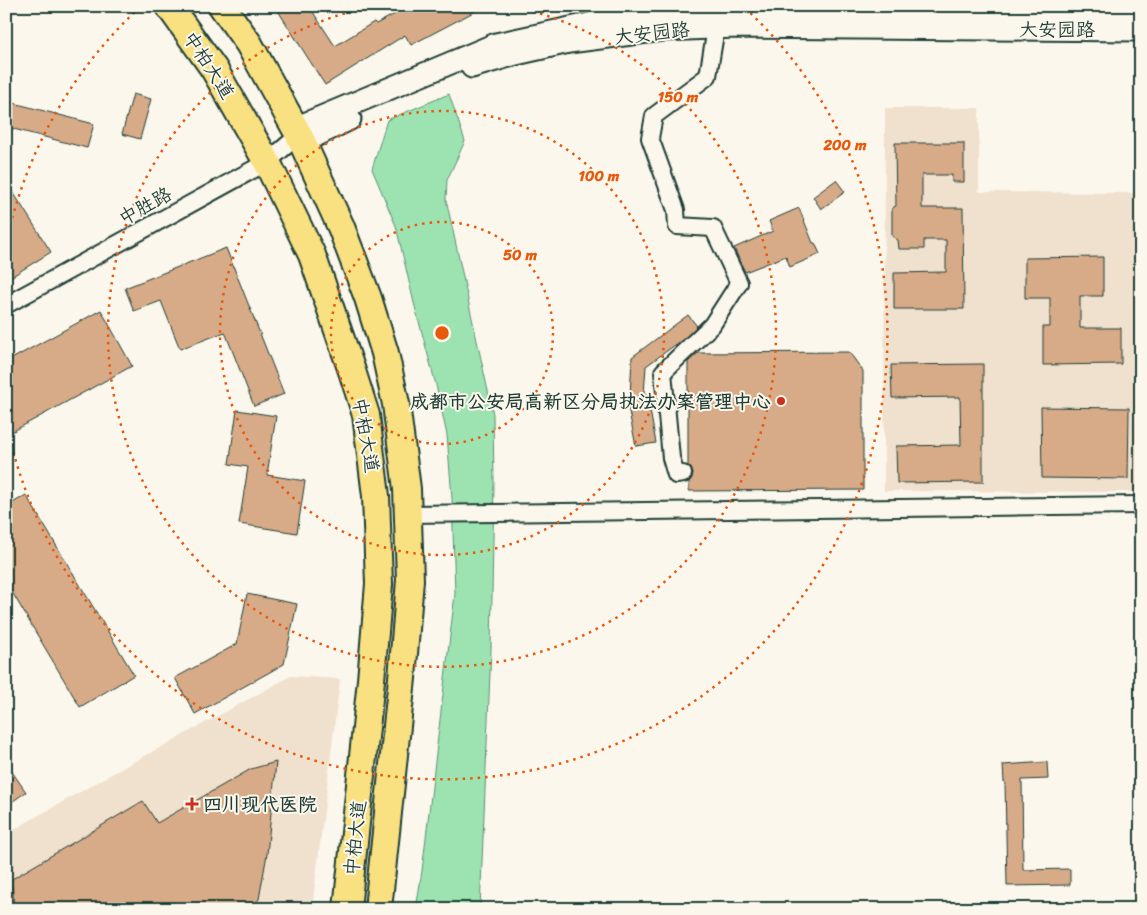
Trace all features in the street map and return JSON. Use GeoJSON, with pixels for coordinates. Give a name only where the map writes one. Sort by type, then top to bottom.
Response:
{"type":"FeatureCollection","features":[{"type":"Feature","properties":{"kind":"main road","name":"中柏大道"},"geometry":{"type":"LineString","coordinates":[[169,6],[214,69],[267,162],[312,256],[366,415],[376,496],[379,584],[348,909]]}},
{"type":"Feature","properties":{"kind":"main road","name":"中柏大道"},"geometry":{"type":"LineString","coordinates":[[222,6],[249,44],[299,135],[342,227],[368,298],[385,353],[396,404],[407,489],[410,580],[402,678],[378,909]]}},
{"type":"Feature","properties":{"kind":"street"},"geometry":{"type":"LineString","coordinates":[[683,474],[676,475],[671,458],[663,372],[712,325],[739,283],[714,228],[677,226],[676,210],[650,138],[654,116],[708,76],[731,17],[1141,11]]}},
{"type":"Feature","properties":{"kind":"street","name":"大安园路"},"geometry":{"type":"LineString","coordinates":[[299,135],[454,72],[516,54],[569,42],[663,30],[731,17],[1141,30]]}},
{"type":"Feature","properties":{"kind":"street","name":"中胜路"},"geometry":{"type":"LineString","coordinates":[[6,305],[267,162],[299,135]]}},
{"type":"Feature","properties":{"kind":"street"},"geometry":{"type":"LineString","coordinates":[[408,514],[1141,505]]}},
{"type":"Feature","properties":{"kind":"shaded area"},"geometry":{"type":"Polygon","coordinates":[[[885,108],[979,108],[979,192],[1141,193],[1141,484],[1134,492],[884,491],[885,108]]]}},
{"type":"Feature","properties":{"kind":"shaded area","name":"四川现代医院"},"geometry":{"type":"Polygon","coordinates":[[[291,676],[340,679],[312,909],[6,909],[6,834],[291,676]]]}},
{"type":"Feature","properties":{"kind":"green space"},"geometry":{"type":"Polygon","coordinates":[[[449,94],[465,141],[447,180],[446,199],[493,414],[494,483],[491,649],[480,909],[416,909],[455,594],[452,498],[447,435],[436,385],[396,226],[372,169],[387,120],[449,94]]]}},
{"type":"Feature","properties":{"kind":"building"},"geometry":{"type":"Polygon","coordinates":[[[275,6],[309,6],[335,46],[374,22],[376,24],[410,6],[485,6],[411,45],[405,35],[325,85],[275,6]]]}},
{"type":"Feature","properties":{"kind":"building"},"geometry":{"type":"Polygon","coordinates":[[[133,94],[151,99],[140,139],[122,134],[133,94]]]}},
{"type":"Feature","properties":{"kind":"building"},"geometry":{"type":"Polygon","coordinates":[[[6,101],[94,124],[87,148],[6,127],[6,101]]]}},
{"type":"Feature","properties":{"kind":"building"},"geometry":{"type":"Polygon","coordinates":[[[895,143],[964,143],[964,182],[952,182],[952,175],[922,175],[922,208],[963,208],[964,309],[894,309],[894,273],[946,272],[946,240],[924,240],[924,249],[899,249],[898,240],[892,236],[892,208],[896,206],[895,143]]]}},
{"type":"Feature","properties":{"kind":"building"},"geometry":{"type":"Polygon","coordinates":[[[836,180],[845,192],[821,209],[813,197],[836,180]]]}},
{"type":"Feature","properties":{"kind":"building"},"geometry":{"type":"Polygon","coordinates":[[[6,181],[51,252],[6,280],[6,181]]]}},
{"type":"Feature","properties":{"kind":"building"},"geometry":{"type":"Polygon","coordinates":[[[799,208],[813,243],[815,243],[820,254],[790,267],[786,256],[745,272],[734,248],[773,231],[769,221],[799,208]]]}},
{"type":"Feature","properties":{"kind":"building"},"geometry":{"type":"Polygon","coordinates":[[[226,248],[284,394],[254,406],[225,332],[180,349],[161,301],[134,311],[125,288],[226,248]]]}},
{"type":"Feature","properties":{"kind":"building"},"geometry":{"type":"Polygon","coordinates":[[[1103,257],[1103,296],[1080,296],[1080,328],[1121,328],[1121,364],[1043,365],[1043,327],[1050,327],[1050,298],[1025,298],[1025,258],[1103,257]]]}},
{"type":"Feature","properties":{"kind":"building"},"geometry":{"type":"Polygon","coordinates":[[[101,310],[132,366],[6,435],[6,362],[101,310]]]}},
{"type":"Feature","properties":{"kind":"building"},"geometry":{"type":"Polygon","coordinates":[[[688,315],[697,326],[686,337],[646,366],[644,394],[647,394],[656,443],[636,446],[626,397],[630,397],[632,357],[688,315]]]}},
{"type":"Feature","properties":{"kind":"building"},"geometry":{"type":"Polygon","coordinates":[[[849,352],[863,371],[863,490],[689,491],[689,482],[693,473],[688,466],[688,362],[698,353],[849,352]]]}},
{"type":"Feature","properties":{"kind":"building"},"geometry":{"type":"Polygon","coordinates":[[[983,364],[983,482],[897,483],[896,446],[961,445],[960,397],[892,398],[891,365],[983,364]]]}},
{"type":"Feature","properties":{"kind":"building"},"geometry":{"type":"Polygon","coordinates":[[[1041,407],[1129,408],[1128,479],[1042,478],[1041,407]]]}},
{"type":"Feature","properties":{"kind":"building"},"geometry":{"type":"Polygon","coordinates":[[[237,410],[276,416],[267,475],[305,481],[297,533],[239,524],[248,467],[229,464],[237,410]]]}},
{"type":"Feature","properties":{"kind":"building"},"geometry":{"type":"Polygon","coordinates":[[[26,495],[134,675],[80,707],[6,582],[6,507],[26,495]]]}},
{"type":"Feature","properties":{"kind":"building"},"geometry":{"type":"Polygon","coordinates":[[[247,594],[297,604],[284,664],[195,714],[175,678],[237,644],[247,594]]]}},
{"type":"Feature","properties":{"kind":"building"},"geometry":{"type":"Polygon","coordinates":[[[276,762],[267,854],[259,899],[251,909],[14,909],[12,879],[143,801],[157,823],[251,769],[276,762]]]}},
{"type":"Feature","properties":{"kind":"building"},"geometry":{"type":"Polygon","coordinates":[[[1047,762],[1048,779],[1022,780],[1023,870],[1070,869],[1070,885],[1007,886],[1003,765],[1047,762]]]}},
{"type":"Feature","properties":{"kind":"building"},"geometry":{"type":"Polygon","coordinates":[[[6,763],[26,792],[6,806],[6,763]]]}},
{"type":"Feature","properties":{"kind":"place","name":"成都市公安局高新区分局执法办案管理中心"},"geometry":{"type":"Point","coordinates":[781,401]}},
{"type":"Feature","properties":{"kind":"place","name":"四川现代医院"},"geometry":{"type":"Point","coordinates":[192,804]}}]}
